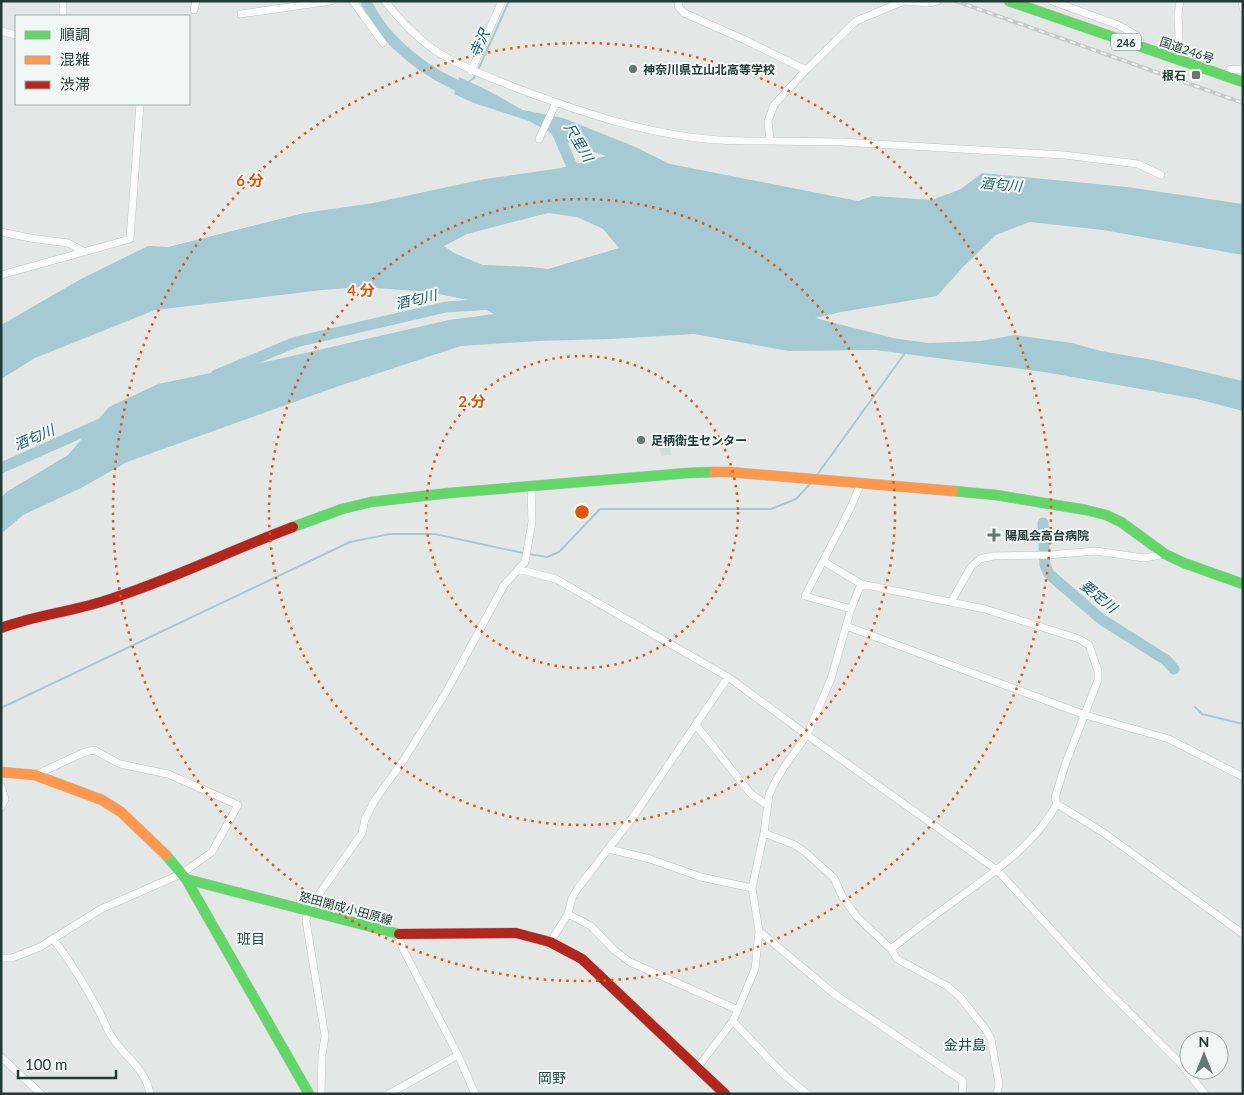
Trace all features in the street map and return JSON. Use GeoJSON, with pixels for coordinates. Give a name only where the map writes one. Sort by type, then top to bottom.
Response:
{"type":"FeatureCollection","features":[{"type":"Feature","properties":{"kind":"main road","name":"国道246号"},"geometry":{"type":"LineString","coordinates":[[1009,1],[1243,82]]}},
{"type":"Feature","properties":{"kind":"main road"},"geometry":{"type":"LineString","coordinates":[[1,628],[101,602],[342,509],[371,502],[403,497],[688,473],[729,472],[996,495],[1106,514],[1121,522],[1165,554],[1184,563],[1243,584]]}},
{"type":"Feature","properties":{"kind":"main road"},"geometry":{"type":"LineString","coordinates":[[1,772],[35,775],[102,800],[121,812],[160,848],[184,877],[309,1094]]}},
{"type":"Feature","properties":{"kind":"main road","name":"怒田開成小田原線"},"geometry":{"type":"LineString","coordinates":[[184,877],[397,934],[516,933],[533,935],[551,941],[582,959],[725,1094]]}},
{"type":"Feature","properties":{"kind":"street"},"geometry":{"type":"LineString","coordinates":[[63,15],[64,1]]}},
{"type":"Feature","properties":{"kind":"street"},"geometry":{"type":"LineString","coordinates":[[194,10],[196,1]]}},
{"type":"Feature","properties":{"kind":"street"},"geometry":{"type":"LineString","coordinates":[[241,14],[331,1]]}},
{"type":"Feature","properties":{"kind":"street"},"geometry":{"type":"LineString","coordinates":[[353,1],[383,42]]}},
{"type":"Feature","properties":{"kind":"street"},"geometry":{"type":"LineString","coordinates":[[384,1],[406,26],[432,48],[472,71],[556,103],[622,123],[668,134],[720,140],[841,142],[1064,155],[1138,164],[1161,175]]}},
{"type":"Feature","properties":{"kind":"street"},"geometry":{"type":"LineString","coordinates":[[472,71],[502,1]]}},
{"type":"Feature","properties":{"kind":"street"},"geometry":{"type":"LineString","coordinates":[[679,1],[678,6],[684,13],[806,70]]}},
{"type":"Feature","properties":{"kind":"street"},"geometry":{"type":"LineString","coordinates":[[770,141],[768,121],[774,105],[806,70],[856,21],[904,1],[929,3],[937,1]]}},
{"type":"Feature","properties":{"kind":"street"},"geometry":{"type":"LineString","coordinates":[[1052,1],[1118,25],[1136,35],[1140,41],[1138,46]]}},
{"type":"Feature","properties":{"kind":"street"},"geometry":{"type":"LineString","coordinates":[[1069,1],[1078,10]]}},
{"type":"Feature","properties":{"kind":"street"},"geometry":{"type":"LineString","coordinates":[[1180,1],[1178,14],[1180,60]]}},
{"type":"Feature","properties":{"kind":"street"},"geometry":{"type":"LineString","coordinates":[[1242,1],[1243,8]]}},
{"type":"Feature","properties":{"kind":"street"},"geometry":{"type":"LineString","coordinates":[[1,31],[15,35]]}},
{"type":"Feature","properties":{"kind":"street"},"geometry":{"type":"LineString","coordinates":[[1226,76],[1230,69],[1242,70],[1243,68]]}},
{"type":"Feature","properties":{"kind":"street"},"geometry":{"type":"LineString","coordinates":[[540,138],[556,103]]}},
{"type":"Feature","properties":{"kind":"street"},"geometry":{"type":"LineString","coordinates":[[1,276],[130,239],[140,105]]}},
{"type":"Feature","properties":{"kind":"street"},"geometry":{"type":"LineString","coordinates":[[1,232],[68,243],[85,252]]}},
{"type":"Feature","properties":{"kind":"street"},"geometry":{"type":"LineString","coordinates":[[851,609],[805,596],[850,509],[860,483]]}},
{"type":"Feature","properties":{"kind":"street"},"geometry":{"type":"LineString","coordinates":[[321,1094],[322,1055],[325,1036],[306,921],[308,910],[362,833],[365,819],[375,800],[403,761],[445,694],[504,585],[525,562],[532,522],[531,487]]}},
{"type":"Feature","properties":{"kind":"street"},"geometry":{"type":"LineString","coordinates":[[951,602],[971,567],[980,559],[994,556],[1048,555],[1096,551],[1144,558],[1165,554]]}},
{"type":"Feature","properties":{"kind":"street"},"geometry":{"type":"LineString","coordinates":[[823,560],[861,584],[985,609],[1079,639],[1089,645],[1098,676],[1085,716],[1065,765],[1055,798],[1057,804],[1104,834],[1243,934]]}},
{"type":"Feature","properties":{"kind":"street"},"geometry":{"type":"LineString","coordinates":[[518,569],[556,579],[728,677],[997,870],[1101,984],[1180,1063],[1205,1094]]}},
{"type":"Feature","properties":{"kind":"street"},"geometry":{"type":"LineString","coordinates":[[698,1067],[733,1021],[736,1009],[755,969],[759,931],[752,888],[764,834],[767,804],[774,784],[807,735],[831,679],[851,609],[861,584]]}},
{"type":"Feature","properties":{"kind":"street"},"geometry":{"type":"LineString","coordinates":[[846,626],[1085,716],[1170,739],[1243,777]]}},
{"type":"Feature","properties":{"kind":"street"},"geometry":{"type":"LineString","coordinates":[[551,941],[568,914],[572,898],[578,888],[633,817],[728,677]]}},
{"type":"Feature","properties":{"kind":"street"},"geometry":{"type":"LineString","coordinates":[[696,725],[751,794],[767,804]]}},
{"type":"Feature","properties":{"kind":"street"},"geometry":{"type":"LineString","coordinates":[[1,958],[7,959],[19,956],[40,947],[106,907],[184,877],[212,852],[238,805],[168,774],[120,764],[94,750],[35,775]]}},
{"type":"Feature","properties":{"kind":"street"},"geometry":{"type":"LineString","coordinates":[[1,786],[5,799],[1,807]]}},
{"type":"Feature","properties":{"kind":"street"},"geometry":{"type":"LineString","coordinates":[[891,949],[915,929],[997,870],[1035,836],[1048,820],[1057,804]]}},
{"type":"Feature","properties":{"kind":"street"},"geometry":{"type":"LineString","coordinates":[[764,834],[795,845],[805,852],[834,878],[843,898],[857,917],[891,949],[897,958],[946,986],[960,997],[991,1039],[998,1084],[997,1094]]}},
{"type":"Feature","properties":{"kind":"street"},"geometry":{"type":"LineString","coordinates":[[609,849],[650,859],[701,877],[752,888]]}},
{"type":"Feature","properties":{"kind":"street"},"geometry":{"type":"LineString","coordinates":[[568,914],[591,926],[614,950],[630,962],[736,1009]]}},
{"type":"Feature","properties":{"kind":"street"},"geometry":{"type":"LineString","coordinates":[[759,931],[833,993],[963,1081],[962,1094]]}},
{"type":"Feature","properties":{"kind":"street"},"geometry":{"type":"LineString","coordinates":[[397,934],[476,1094]]}},
{"type":"Feature","properties":{"kind":"street"},"geometry":{"type":"LineString","coordinates":[[53,939],[69,959],[111,1036],[140,1069],[147,1080],[150,1094]]}},
{"type":"Feature","properties":{"kind":"street"},"geometry":{"type":"LineString","coordinates":[[733,1021],[782,1073],[807,1094]]}},
{"type":"Feature","properties":{"kind":"street"},"geometry":{"type":"LineString","coordinates":[[389,1094],[458,1055]]}},
{"type":"Feature","properties":{"kind":"street"},"geometry":{"type":"LineString","coordinates":[[1,1057],[41,1094]]}},
{"type":"Feature","properties":{"kind":"green space"},"geometry":{"type":"Polygon","coordinates":[[[668,432],[671,455],[661,456],[657,433],[668,432]]]}},
{"type":"Feature","properties":{"kind":"water"},"geometry":{"type":"Polygon","coordinates":[[[459,77],[523,110],[563,118],[633,146],[670,164],[858,201],[873,196],[932,200],[961,189],[982,173],[1127,187],[1243,204],[1243,255],[1103,230],[1030,222],[996,235],[937,296],[815,318],[893,338],[928,343],[981,341],[1015,335],[1072,343],[1101,351],[1153,360],[1243,381],[1243,411],[1197,399],[1044,372],[875,350],[789,351],[694,334],[461,346],[336,387],[127,462],[81,488],[23,515],[1,534],[1,497],[68,455],[109,407],[158,384],[279,359],[449,320],[494,314],[468,300],[429,292],[363,287],[322,290],[155,310],[35,358],[1,379],[1,325],[81,279],[148,246],[168,247],[304,213],[373,203],[485,179],[561,168],[606,156],[575,146],[529,121],[474,103],[454,94],[459,77]],[[548,213],[467,234],[444,246],[454,253],[483,265],[548,269],[619,248],[603,229],[577,217],[548,213]]]}},
{"type":"Feature","properties":{"kind":"waterway","name":"尺里川"},"geometry":{"type":"LineString","coordinates":[[366,1],[384,30],[409,55],[438,76],[469,90]]}},
{"type":"Feature","properties":{"kind":"waterway","name":"寺沢"},"geometry":{"type":"LineString","coordinates":[[478,70],[509,1]]}},
{"type":"Feature","properties":{"kind":"waterway","name":"寺沢"},"geometry":{"type":"LineString","coordinates":[[468,82],[476,74]]}},
{"type":"Feature","properties":{"kind":"waterway","name":"尺里川"},"geometry":{"type":"LineString","coordinates":[[552,126],[558,134],[571,164],[582,176]]}},
{"type":"Feature","properties":{"kind":"waterway","name":"酒匂川"},"geometry":{"type":"LineString","coordinates":[[216,375],[296,342],[446,307],[492,304]]}},
{"type":"Feature","properties":{"kind":"waterway"},"geometry":{"type":"LineString","coordinates":[[817,475],[905,353]]}},
{"type":"Feature","properties":{"kind":"waterway","name":"酒匂川"},"geometry":{"type":"LineString","coordinates":[[1,468],[105,422]]}},
{"type":"Feature","properties":{"kind":"waterway"},"geometry":{"type":"LineString","coordinates":[[528,554],[547,557],[559,552],[600,509],[771,509],[796,499],[811,483]]}},
{"type":"Feature","properties":{"kind":"waterway","name":"要定川"},"geometry":{"type":"LineString","coordinates":[[1043,523],[1045,565],[1049,574],[1101,619],[1166,660],[1174,669]]}},
{"type":"Feature","properties":{"kind":"waterway"},"geometry":{"type":"LineString","coordinates":[[1,708],[350,542],[390,534],[435,534],[523,553]]}},
{"type":"Feature","properties":{"kind":"waterway","name":"要定川"},"geometry":{"type":"LineString","coordinates":[[1195,707],[1202,714],[1243,724]]}},
{"type":"Feature","properties":{"kind":"railway"},"geometry":{"type":"LineString","coordinates":[[956,1],[1243,103]]}},
{"type":"Feature","properties":{"kind":"traffic: fast"},"geometry":{"type":"LineString","coordinates":[[1009,1],[1243,82]]}},
{"type":"Feature","properties":{"kind":"traffic: fast"},"geometry":{"type":"LineString","coordinates":[[293,527],[342,509],[371,502],[449,493],[714,472]]}},
{"type":"Feature","properties":{"kind":"traffic: fast"},"geometry":{"type":"LineString","coordinates":[[953,491],[996,495],[1106,515],[1121,522],[1165,554],[1184,563],[1243,584]]}},
{"type":"Feature","properties":{"kind":"traffic: fast"},"geometry":{"type":"LineString","coordinates":[[166,855],[186,879],[399,934]]}},
{"type":"Feature","properties":{"kind":"traffic: fast"},"geometry":{"type":"LineString","coordinates":[[186,879],[309,1094]]}},
{"type":"Feature","properties":{"kind":"traffic: slow"},"geometry":{"type":"LineString","coordinates":[[714,472],[953,491]]}},
{"type":"Feature","properties":{"kind":"traffic: slow"},"geometry":{"type":"LineString","coordinates":[[1,772],[35,775],[102,800],[121,812],[166,855]]}},
{"type":"Feature","properties":{"kind":"traffic: jam"},"geometry":{"type":"LineString","coordinates":[[1,628],[125,594],[293,527]]}},
{"type":"Feature","properties":{"kind":"traffic: jam"},"geometry":{"type":"LineString","coordinates":[[399,934],[516,933],[550,942],[582,959],[725,1094]]}},
{"type":"Feature","properties":{"kind":"place","name":"神奈川県立山北高等学校"},"geometry":{"type":"Point","coordinates":[633,69]}},
{"type":"Feature","properties":{"kind":"place","name":"根石"},"geometry":{"type":"Point","coordinates":[1196,75]}},
{"type":"Feature","properties":{"kind":"place","name":"足柄衛生センター"},"geometry":{"type":"Point","coordinates":[641,440]}},
{"type":"Feature","properties":{"kind":"place","name":"陽風会高台病院"},"geometry":{"type":"Point","coordinates":[994,535]}},
{"type":"Feature","properties":{"kind":"district","name":"班目"},"geometry":{"type":"Point","coordinates":[251,938]}},
{"type":"Feature","properties":{"kind":"district","name":"金井島"},"geometry":{"type":"Point","coordinates":[965,1044]}},
{"type":"Feature","properties":{"kind":"district","name":"岡野"},"geometry":{"type":"Point","coordinates":[552,1077]}}]}
